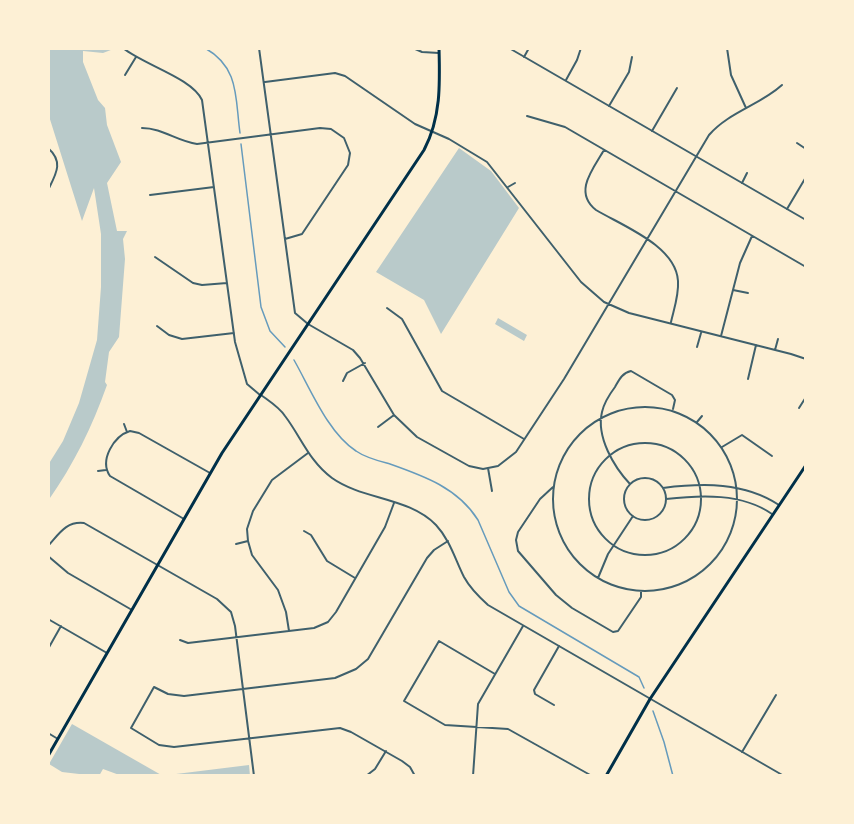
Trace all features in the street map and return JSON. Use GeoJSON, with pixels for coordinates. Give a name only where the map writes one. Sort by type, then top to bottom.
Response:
{"type":"FeatureCollection","features":[{"type":"Feature","properties":{"kind":"main road"},"geometry":{"type":"LineString","coordinates":[[48,756],[210,473],[419,158],[433,132],[438,107],[439,50]]}},
{"type":"Feature","properties":{"kind":"main road"},"geometry":{"type":"LineString","coordinates":[[606,776],[650,699],[806,465]]}},
{"type":"Feature","properties":{"kind":"street"},"geometry":{"type":"LineString","coordinates":[[123,48],[158,69],[188,83],[197,91],[204,107],[234,333],[245,380],[249,387],[276,406],[286,417],[308,453],[324,471],[355,490],[408,507],[435,524],[448,541],[474,592],[495,609],[784,776]]}},
{"type":"Feature","properties":{"kind":"street"},"geometry":{"type":"LineString","coordinates":[[259,48],[294,309],[298,316],[308,324],[353,350],[365,363],[394,415],[417,437],[473,468],[498,466],[507,460],[524,439],[564,380],[714,129],[729,117],[769,96],[782,85]]}},
{"type":"Feature","properties":{"kind":"street"},"geometry":{"type":"LineString","coordinates":[[413,48],[422,52],[439,50]]}},
{"type":"Feature","properties":{"kind":"street"},"geometry":{"type":"LineString","coordinates":[[509,48],[806,220]]}},
{"type":"Feature","properties":{"kind":"street"},"geometry":{"type":"LineString","coordinates":[[524,57],[529,48]]}},
{"type":"Feature","properties":{"kind":"street"},"geometry":{"type":"LineString","coordinates":[[566,80],[581,48]]}},
{"type":"Feature","properties":{"kind":"street"},"geometry":{"type":"LineString","coordinates":[[727,48],[731,75],[746,108]]}},
{"type":"Feature","properties":{"kind":"street"},"geometry":{"type":"LineString","coordinates":[[125,75],[136,57]]}},
{"type":"Feature","properties":{"kind":"street"},"geometry":{"type":"LineString","coordinates":[[609,106],[629,72],[632,57]]}},
{"type":"Feature","properties":{"kind":"street"},"geometry":{"type":"LineString","coordinates":[[158,69],[162,63]]}},
{"type":"Feature","properties":{"kind":"street"},"geometry":{"type":"LineString","coordinates":[[265,82],[340,74],[349,78],[410,122],[481,158],[495,170],[588,290],[609,304],[629,313],[806,359]]}},
{"type":"Feature","properties":{"kind":"street"},"geometry":{"type":"LineString","coordinates":[[652,131],[677,88]]}},
{"type":"Feature","properties":{"kind":"street"},"geometry":{"type":"LineString","coordinates":[[527,116],[565,127],[806,267]]}},
{"type":"Feature","properties":{"kind":"street"},"geometry":{"type":"LineString","coordinates":[[142,128],[154,128],[193,143],[320,128],[331,129],[344,138],[350,153],[345,171],[306,230],[298,236],[285,239]]}},
{"type":"Feature","properties":{"kind":"street"},"geometry":{"type":"LineString","coordinates":[[797,143],[806,149]]}},
{"type":"Feature","properties":{"kind":"street"},"geometry":{"type":"LineString","coordinates":[[48,148],[57,157],[59,166],[48,190]]}},
{"type":"Feature","properties":{"kind":"street"},"geometry":{"type":"LineString","coordinates":[[604,150],[586,180],[584,191],[587,199],[596,210],[647,239],[666,253],[676,268],[678,290],[670,324]]}},
{"type":"Feature","properties":{"kind":"street"},"geometry":{"type":"LineString","coordinates":[[742,183],[747,173]]}},
{"type":"Feature","properties":{"kind":"street"},"geometry":{"type":"LineString","coordinates":[[787,209],[806,177]]}},
{"type":"Feature","properties":{"kind":"street"},"geometry":{"type":"LineString","coordinates":[[508,187],[515,183]]}},
{"type":"Feature","properties":{"kind":"street"},"geometry":{"type":"LineString","coordinates":[[150,195],[214,187]]}},
{"type":"Feature","properties":{"kind":"street"},"geometry":{"type":"LineString","coordinates":[[721,336],[742,257],[752,236]]}},
{"type":"Feature","properties":{"kind":"street"},"geometry":{"type":"LineString","coordinates":[[155,257],[193,284],[227,283]]}},
{"type":"Feature","properties":{"kind":"street"},"geometry":{"type":"LineString","coordinates":[[564,261],[570,257]]}},
{"type":"Feature","properties":{"kind":"street"},"geometry":{"type":"LineString","coordinates":[[733,290],[748,293]]}},
{"type":"Feature","properties":{"kind":"street"},"geometry":{"type":"LineString","coordinates":[[387,309],[402,318],[442,391],[524,439]]}},
{"type":"Feature","properties":{"kind":"street"},"geometry":{"type":"LineString","coordinates":[[157,326],[169,335],[182,339],[234,333]]}},
{"type":"Feature","properties":{"kind":"street"},"geometry":{"type":"LineString","coordinates":[[697,347],[701,331]]}},
{"type":"Feature","properties":{"kind":"street"},"geometry":{"type":"LineString","coordinates":[[776,350],[778,339]]}},
{"type":"Feature","properties":{"kind":"street"},"geometry":{"type":"LineString","coordinates":[[748,379],[756,345]]}},
{"type":"Feature","properties":{"kind":"street"},"geometry":{"type":"LineString","coordinates":[[343,381],[347,373],[365,363]]}},
{"type":"Feature","properties":{"kind":"street"},"geometry":{"type":"LineString","coordinates":[[630,484],[609,455],[601,417],[606,401],[625,373],[631,371],[672,395],[675,400],[672,410]]}},
{"type":"Feature","properties":{"kind":"street"},"geometry":{"type":"LineString","coordinates":[[799,408],[806,398]]}},
{"type":"Feature","properties":{"kind":"street"},"geometry":{"type":"LineString","coordinates":[[637,407],[672,410],[698,422],[722,447],[732,467],[737,488],[738,500],[734,525],[724,547],[709,566],[692,578],[670,588],[641,591],[620,588],[598,578],[576,560],[561,538],[554,514],[553,487],[558,466],[570,444],[583,430],[601,417],[612,412],[637,407]]}},
{"type":"Feature","properties":{"kind":"street"},"geometry":{"type":"LineString","coordinates":[[378,427],[394,415]]}},
{"type":"Feature","properties":{"kind":"street"},"geometry":{"type":"LineString","coordinates":[[698,422],[702,416]]}},
{"type":"Feature","properties":{"kind":"street"},"geometry":{"type":"LineString","coordinates":[[124,424],[127,432]]}},
{"type":"Feature","properties":{"kind":"street"},"geometry":{"type":"LineString","coordinates":[[184,519],[114,478],[106,470],[106,461],[112,448],[120,435],[127,432],[139,433],[210,473]]}},
{"type":"Feature","properties":{"kind":"street"},"geometry":{"type":"LineString","coordinates":[[722,447],[742,435],[772,456]]}},
{"type":"Feature","properties":{"kind":"street"},"geometry":{"type":"LineString","coordinates":[[643,442],[660,444],[676,452],[693,470],[700,484],[700,513],[691,530],[684,539],[670,549],[655,554],[641,555],[614,545],[601,534],[595,524],[589,503],[593,478],[601,464],[609,455],[632,444],[643,442]]}},
{"type":"Feature","properties":{"kind":"street"},"geometry":{"type":"LineString","coordinates":[[289,631],[286,612],[278,590],[254,559],[247,529],[250,517],[268,484],[308,453]]}},
{"type":"Feature","properties":{"kind":"street"},"geometry":{"type":"LineString","coordinates":[[488,468],[492,491]]}},
{"type":"Feature","properties":{"kind":"street"},"geometry":{"type":"LineString","coordinates":[[98,471],[106,470]]}},
{"type":"Feature","properties":{"kind":"street"},"geometry":{"type":"LineString","coordinates":[[647,478],[657,481],[663,488],[666,499],[663,509],[656,516],[644,519],[633,516],[626,507],[624,499],[626,492],[630,484],[636,480],[647,478]]}},
{"type":"Feature","properties":{"kind":"street"},"geometry":{"type":"LineString","coordinates":[[663,488],[700,484],[737,488],[763,496],[779,505]]}},
{"type":"Feature","properties":{"kind":"street"},"geometry":{"type":"LineString","coordinates":[[553,487],[540,499],[518,532],[516,544],[520,555],[566,604],[613,632],[618,631],[641,597],[641,591]]}},
{"type":"Feature","properties":{"kind":"street"},"geometry":{"type":"LineString","coordinates":[[666,499],[701,496],[738,500],[759,506],[772,514]]}},
{"type":"Feature","properties":{"kind":"street"},"geometry":{"type":"LineString","coordinates":[[180,640],[188,643],[314,628],[328,622],[384,528],[394,503]]}},
{"type":"Feature","properties":{"kind":"street"},"geometry":{"type":"LineString","coordinates":[[598,578],[614,545],[633,516]]}},
{"type":"Feature","properties":{"kind":"street"},"geometry":{"type":"LineString","coordinates":[[48,546],[66,525],[75,522],[84,523],[222,602],[231,612],[237,637],[254,776]]}},
{"type":"Feature","properties":{"kind":"street"},"geometry":{"type":"LineString","coordinates":[[304,531],[311,536],[327,561],[356,578]]}},
{"type":"Feature","properties":{"kind":"street"},"geometry":{"type":"LineString","coordinates":[[236,544],[248,541]]}},
{"type":"Feature","properties":{"kind":"street"},"geometry":{"type":"LineString","coordinates":[[415,776],[407,764],[344,729],[174,747],[164,746],[130,728],[154,687],[177,696],[335,678],[356,669],[372,654],[430,554],[448,541]]}},
{"type":"Feature","properties":{"kind":"street"},"geometry":{"type":"LineString","coordinates":[[48,556],[68,573],[132,610]]}},
{"type":"Feature","properties":{"kind":"street"},"geometry":{"type":"LineString","coordinates":[[692,578],[695,583]]}},
{"type":"Feature","properties":{"kind":"street"},"geometry":{"type":"LineString","coordinates":[[48,619],[107,653]]}},
{"type":"Feature","properties":{"kind":"street"},"geometry":{"type":"LineString","coordinates":[[48,649],[61,626]]}},
{"type":"Feature","properties":{"kind":"street"},"geometry":{"type":"LineString","coordinates":[[473,776],[478,704],[523,626]]}},
{"type":"Feature","properties":{"kind":"street"},"geometry":{"type":"LineString","coordinates":[[495,674],[439,641],[404,701],[445,725],[508,729],[592,776]]}},
{"type":"Feature","properties":{"kind":"street"},"geometry":{"type":"LineString","coordinates":[[554,705],[535,694],[534,690],[559,646]]}},
{"type":"Feature","properties":{"kind":"street"},"geometry":{"type":"LineString","coordinates":[[742,752],[776,695]]}},
{"type":"Feature","properties":{"kind":"street"},"geometry":{"type":"LineString","coordinates":[[48,733],[58,739]]}},
{"type":"Feature","properties":{"kind":"street"},"geometry":{"type":"LineString","coordinates":[[366,776],[375,769],[386,752]]}},
{"type":"Feature","properties":{"kind":"shaded area"},"geometry":{"type":"Polygon","coordinates":[[[48,48],[116,48],[103,53],[83,51],[83,62],[98,100],[105,108],[107,125],[121,162],[107,183],[117,231],[127,231],[123,239],[125,259],[119,337],[109,352],[105,382],[107,385],[82,445],[48,501],[48,465],[63,441],[79,403],[97,340],[101,287],[101,234],[94,188],[82,221],[48,113],[48,48]]]}},
{"type":"Feature","properties":{"kind":"shaded area"},"geometry":{"type":"Polygon","coordinates":[[[459,148],[491,171],[519,208],[441,334],[424,300],[376,272],[459,148]]]}},
{"type":"Feature","properties":{"kind":"shaded area"},"geometry":{"type":"Polygon","coordinates":[[[498,318],[527,335],[524,341],[495,324],[498,318]]]}},
{"type":"Feature","properties":{"kind":"shaded area"},"geometry":{"type":"Polygon","coordinates":[[[72,724],[163,776],[122,776],[103,769],[99,776],[78,776],[79,774],[62,772],[49,764],[72,724]]]}},
{"type":"Feature","properties":{"kind":"shaded area"},"geometry":{"type":"Polygon","coordinates":[[[249,765],[250,776],[169,776],[176,774],[249,765]]]}},
{"type":"Feature","properties":{"kind":"waterway"},"geometry":{"type":"LineString","coordinates":[[205,48],[225,65],[230,74],[236,96],[240,133]]}},
{"type":"Feature","properties":{"kind":"waterway"},"geometry":{"type":"LineString","coordinates":[[241,144],[261,307],[270,331],[285,347]]}},
{"type":"Feature","properties":{"kind":"waterway"},"geometry":{"type":"LineString","coordinates":[[294,360],[328,422],[346,443],[364,456],[415,473],[439,484],[461,499],[478,520],[509,592],[519,606],[639,677],[644,688]]}},
{"type":"Feature","properties":{"kind":"waterway"},"geometry":{"type":"LineString","coordinates":[[653,711],[673,776]]}}]}
